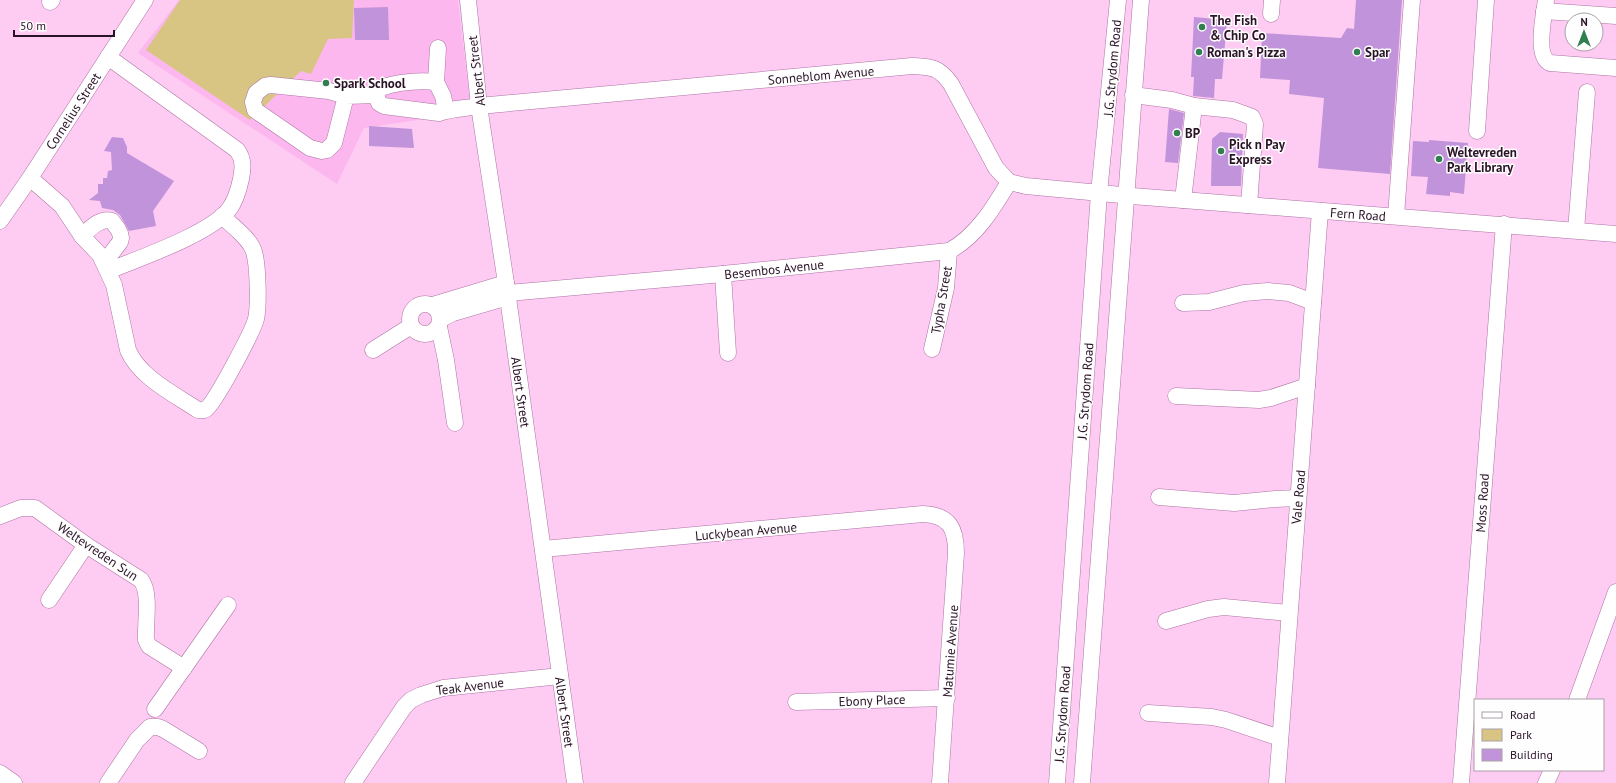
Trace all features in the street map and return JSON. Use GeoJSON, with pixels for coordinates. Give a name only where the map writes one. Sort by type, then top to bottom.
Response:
{"type":"FeatureCollection","features":[{"type":"Feature","properties":{"kind":"street","name":"Cornelius Street"},"geometry":{"type":"LineString","coordinates":[[0,221],[5,204],[30,178],[145,0]]}},
{"type":"Feature","properties":{"kind":"street","name":"Albert Street"},"geometry":{"type":"LineString","coordinates":[[468,0],[479,106],[507,291],[576,783]]}},
{"type":"Feature","properties":{"kind":"street","name":"J.G. Strydom Road"},"geometry":{"type":"LineString","coordinates":[[1057,783],[1100,193],[1118,0]]}},
{"type":"Feature","properties":{"kind":"street","name":"J.G. Strydom Road"},"geometry":{"type":"LineString","coordinates":[[1082,783],[1141,0]]}},
{"type":"Feature","properties":{"kind":"street"},"geometry":{"type":"LineString","coordinates":[[1396,216],[1412,0]]}},
{"type":"Feature","properties":{"kind":"street"},"geometry":{"type":"LineString","coordinates":[[1478,131],[1486,0]]}},
{"type":"Feature","properties":{"kind":"street"},"geometry":{"type":"LineString","coordinates":[[1616,16],[1545,5],[1541,45],[1543,56],[1546,61],[1616,68]]}},
{"type":"Feature","properties":{"kind":"street"},"geometry":{"type":"LineString","coordinates":[[438,48],[436,82],[443,96],[446,110]]}},
{"type":"Feature","properties":{"kind":"street"},"geometry":{"type":"LineString","coordinates":[[106,267],[192,236],[216,221],[230,208],[240,184],[243,169],[240,154],[237,150],[108,57]]}},
{"type":"Feature","properties":{"kind":"street","name":"Sonneblom Avenue"},"geometry":{"type":"LineString","coordinates":[[376,95],[379,103],[384,106],[440,114],[446,110],[456,111],[479,106],[912,66],[931,67],[944,74],[951,84],[996,168],[1009,182]]}},
{"type":"Feature","properties":{"kind":"street"},"geometry":{"type":"LineString","coordinates":[[346,96],[334,144],[327,150],[322,151],[310,148],[255,110],[253,106],[254,98],[259,90],[271,85],[329,91],[346,96],[376,95],[380,88],[394,84],[418,81],[436,82]]}},
{"type":"Feature","properties":{"kind":"street"},"geometry":{"type":"LineString","coordinates":[[1576,230],[1587,92]]}},
{"type":"Feature","properties":{"kind":"street"},"geometry":{"type":"LineString","coordinates":[[1133,95],[1172,100],[1194,106],[1232,110],[1250,116],[1254,120],[1254,141],[1249,205]]}},
{"type":"Feature","properties":{"kind":"street"},"geometry":{"type":"LineString","coordinates":[[1183,200],[1194,106]]}},
{"type":"Feature","properties":{"kind":"street"},"geometry":{"type":"LineString","coordinates":[[30,178],[62,206],[82,236],[100,255],[114,286],[128,350],[132,360],[145,374],[198,410],[205,410],[211,404],[222,386],[249,337],[258,310],[254,251],[249,242],[222,216]]}},
{"type":"Feature","properties":{"kind":"street"},"geometry":{"type":"LineString","coordinates":[[1009,182],[1032,187],[1100,193]]}},
{"type":"Feature","properties":{"kind":"street","name":"Besembos Avenue"},"geometry":{"type":"LineString","coordinates":[[507,291],[723,274],[949,251],[963,242],[993,209],[1009,182]]}},
{"type":"Feature","properties":{"kind":"street","name":"Fern Road"},"geometry":{"type":"LineString","coordinates":[[1100,193],[1616,234]]}},
{"type":"Feature","properties":{"kind":"street","name":"Vale Road"},"geometry":{"type":"LineString","coordinates":[[1277,783],[1320,211]]}},
{"type":"Feature","properties":{"kind":"street"},"geometry":{"type":"LineString","coordinates":[[82,236],[96,224],[104,220],[112,221],[119,231],[121,238],[106,267]]}},
{"type":"Feature","properties":{"kind":"street","name":"Moss Road"},"geometry":{"type":"LineString","coordinates":[[1461,783],[1504,224]]}},
{"type":"Feature","properties":{"kind":"street","name":"Typha Street"},"geometry":{"type":"LineString","coordinates":[[932,349],[946,288],[949,251]]}},
{"type":"Feature","properties":{"kind":"street"},"geometry":{"type":"LineString","coordinates":[[723,274],[728,353]]}},
{"type":"Feature","properties":{"kind":"street"},"geometry":{"type":"LineString","coordinates":[[507,291],[452,313],[440,323],[433,332],[425,334],[417,332],[411,326],[410,318],[412,310],[418,305],[425,303],[433,305],[507,291]]}},
{"type":"Feature","properties":{"kind":"street"},"geometry":{"type":"LineString","coordinates":[[1183,303],[1209,302],[1244,293],[1268,291],[1289,293],[1313,302]]}},
{"type":"Feature","properties":{"kind":"street"},"geometry":{"type":"LineString","coordinates":[[433,305],[439,311],[454,423]]}},
{"type":"Feature","properties":{"kind":"street"},"geometry":{"type":"LineString","coordinates":[[373,350],[411,326]]}},
{"type":"Feature","properties":{"kind":"street"},"geometry":{"type":"LineString","coordinates":[[1176,396],[1259,400],[1271,398],[1307,386]]}},
{"type":"Feature","properties":{"kind":"street"},"geometry":{"type":"LineString","coordinates":[[1159,497],[1234,503],[1298,498]]}},
{"type":"Feature","properties":{"kind":"street","name":"Weltevreden Sun"},"geometry":{"type":"LineString","coordinates":[[0,516],[21,508],[35,508],[86,545],[141,580],[145,586],[146,593],[146,640],[149,646],[184,668]]}},
{"type":"Feature","properties":{"kind":"street","name":"Luckybean Avenue"},"geometry":{"type":"LineString","coordinates":[[543,549],[923,514],[940,517],[947,522]]}},
{"type":"Feature","properties":{"kind":"street","name":"Matumie Avenue"},"geometry":{"type":"LineString","coordinates":[[940,783],[947,698],[956,544],[954,530],[947,522]]}},
{"type":"Feature","properties":{"kind":"street"},"geometry":{"type":"LineString","coordinates":[[49,600],[86,545]]}},
{"type":"Feature","properties":{"kind":"street"},"geometry":{"type":"LineString","coordinates":[[1577,699],[1616,592]]}},
{"type":"Feature","properties":{"kind":"street"},"geometry":{"type":"LineString","coordinates":[[155,709],[228,605]]}},
{"type":"Feature","properties":{"kind":"street"},"geometry":{"type":"LineString","coordinates":[[1166,621],[1208,609],[1224,607],[1289,613]]}},
{"type":"Feature","properties":{"kind":"street","name":"Teak Avenue"},"geometry":{"type":"LineString","coordinates":[[353,783],[404,707],[411,700],[443,688],[560,676]]}},
{"type":"Feature","properties":{"kind":"street","name":"Ebony Place"},"geometry":{"type":"LineString","coordinates":[[796,702],[947,698]]}},
{"type":"Feature","properties":{"kind":"street"},"geometry":{"type":"LineString","coordinates":[[1148,713],[1212,717],[1226,720],[1280,738]]}},
{"type":"Feature","properties":{"kind":"street"},"geometry":{"type":"LineString","coordinates":[[108,783],[137,740],[150,727],[158,727],[163,729],[199,751]]}},
{"type":"Feature","properties":{"kind":"street"},"geometry":{"type":"LineString","coordinates":[[1546,783],[1552,771]]}},
{"type":"Feature","properties":{"kind":"street"},"geometry":{"type":"LineString","coordinates":[[0,773],[14,783]]}},
{"type":"Feature","properties":{"kind":"shaded area","name":"Spark School"},"geometry":{"type":"Polygon","coordinates":[[[179,0],[458,0],[471,112],[364,128],[337,184],[138,53],[179,0]]]}},
{"type":"Feature","properties":{"kind":"green space"},"geometry":{"type":"Polygon","coordinates":[[[180,0],[354,0],[352,38],[328,39],[311,74],[301,71],[250,120],[146,50],[180,0]]]}},
{"type":"Feature","properties":{"kind":"building"},"geometry":{"type":"Polygon","coordinates":[[[1356,0],[1402,0],[1390,174],[1318,168],[1324,98],[1289,94],[1290,80],[1260,78],[1262,33],[1341,38],[1347,28],[1354,29],[1356,0]]]}},
{"type":"Feature","properties":{"kind":"building"},"geometry":{"type":"Polygon","coordinates":[[[388,7],[389,40],[355,40],[354,8],[388,7]]]}},
{"type":"Feature","properties":{"kind":"building"},"geometry":{"type":"Polygon","coordinates":[[[1194,17],[1227,20],[1222,79],[1215,79],[1214,98],[1193,96],[1194,77],[1191,77],[1194,17]]]}},
{"type":"Feature","properties":{"kind":"building"},"geometry":{"type":"Polygon","coordinates":[[[1169,109],[1184,113],[1178,163],[1165,162],[1169,109]]]}},
{"type":"Feature","properties":{"kind":"building"},"geometry":{"type":"Polygon","coordinates":[[[369,126],[412,129],[414,148],[369,146],[369,126]]]}},
{"type":"Feature","properties":{"kind":"building"},"geometry":{"type":"Polygon","coordinates":[[[1220,132],[1243,134],[1241,186],[1211,186],[1212,139],[1220,132]]]}},
{"type":"Feature","properties":{"kind":"building"},"geometry":{"type":"Polygon","coordinates":[[[112,137],[123,138],[127,147],[127,153],[174,181],[153,211],[156,226],[129,231],[120,215],[113,210],[102,208],[100,201],[89,200],[98,193],[98,184],[103,184],[103,178],[107,178],[108,171],[112,170],[111,152],[104,151],[112,137]]]}},
{"type":"Feature","properties":{"kind":"building","name":"Weltevreden Park Library"},"geometry":{"type":"Polygon","coordinates":[[[1429,140],[1468,143],[1464,194],[1450,192],[1450,196],[1426,194],[1428,177],[1411,176],[1413,141],[1429,142],[1429,140]]]}},
{"type":"Feature","properties":{"kind":"place","name":"The Fish & Chip Co"},"geometry":{"type":"Point","coordinates":[1202,27]}},
{"type":"Feature","properties":{"kind":"place","name":"Roman's Pizza"},"geometry":{"type":"Point","coordinates":[1199,52]}},
{"type":"Feature","properties":{"kind":"place","name":"Spar"},"geometry":{"type":"Point","coordinates":[1357,52]}},
{"type":"Feature","properties":{"kind":"place","name":"Spark School"},"geometry":{"type":"Point","coordinates":[326,83]}},
{"type":"Feature","properties":{"kind":"place","name":"BP"},"geometry":{"type":"Point","coordinates":[1177,133]}},
{"type":"Feature","properties":{"kind":"place","name":"Pick n Pay Express"},"geometry":{"type":"Point","coordinates":[1221,151]}},
{"type":"Feature","properties":{"kind":"place","name":"Weltevreden Park Library"},"geometry":{"type":"Point","coordinates":[1439,159]}}]}
